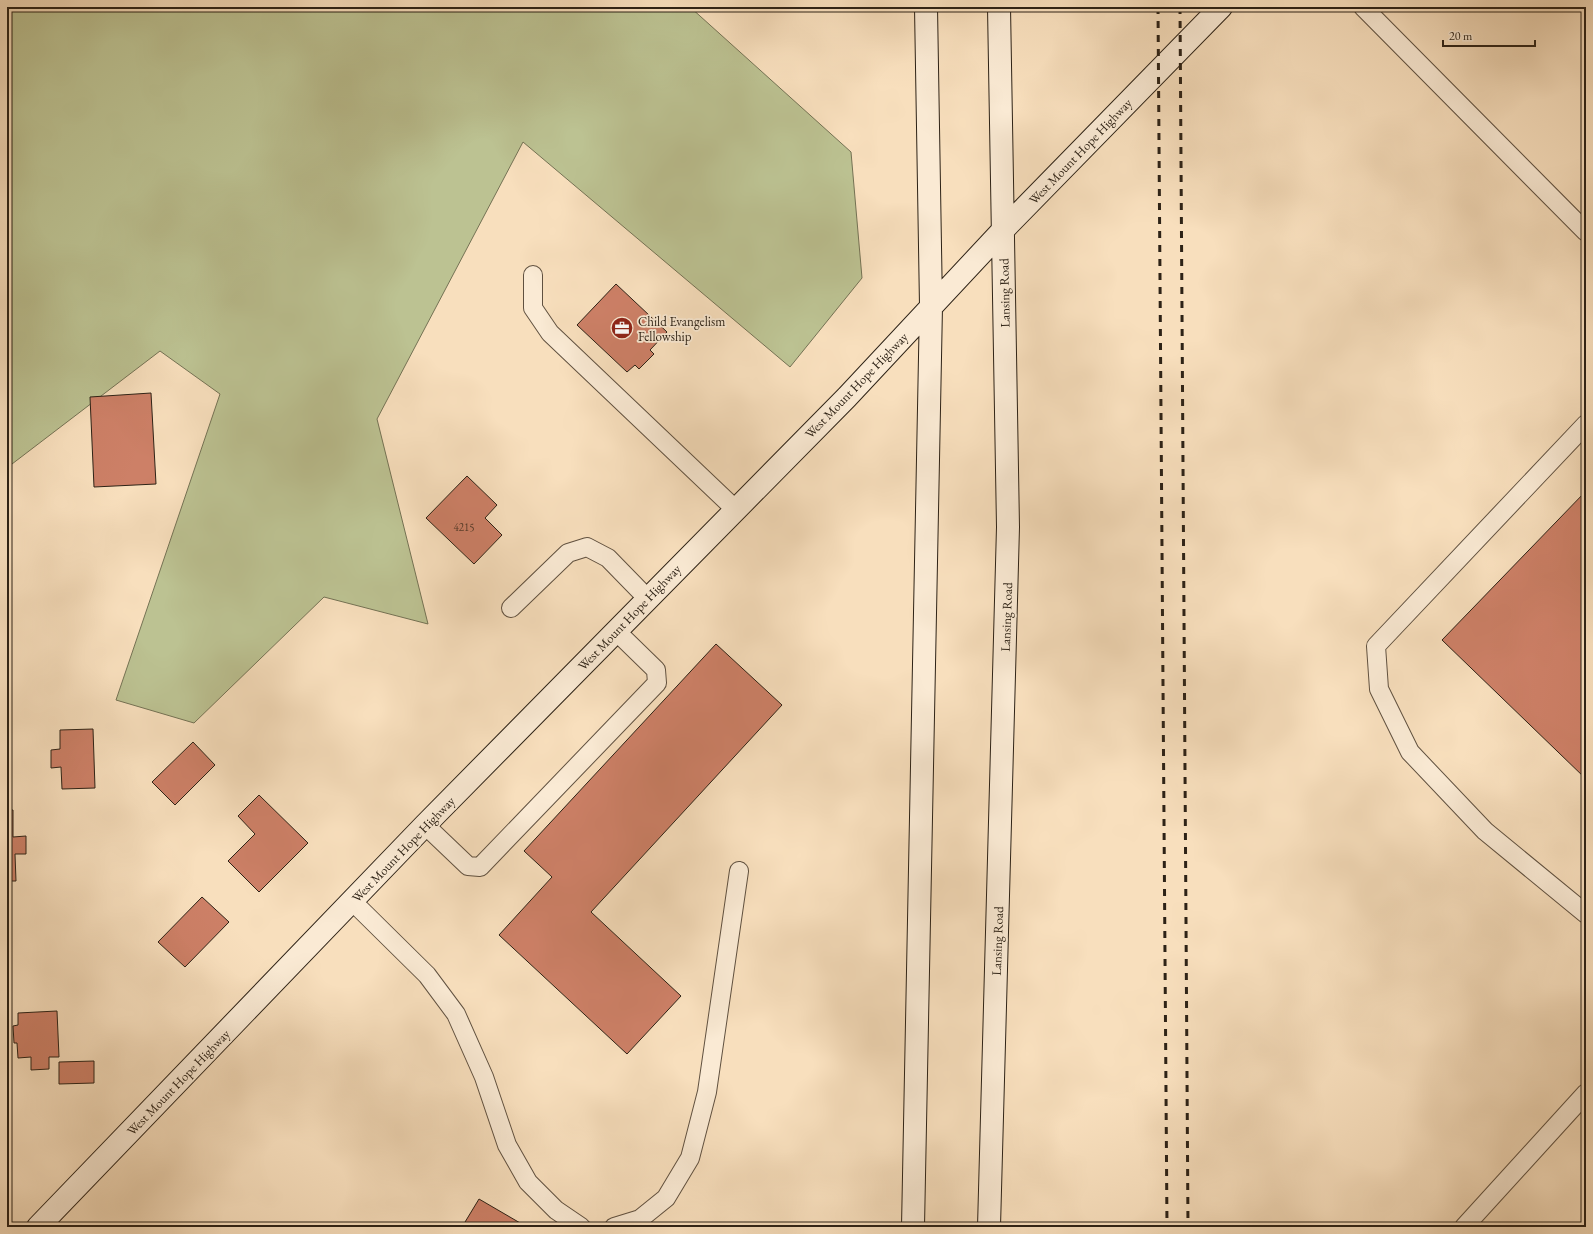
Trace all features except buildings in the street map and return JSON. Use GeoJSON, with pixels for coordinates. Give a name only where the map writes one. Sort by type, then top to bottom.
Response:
{"type":"FeatureCollection","features":[{"type":"Feature","properties":{"kind":"main road"},"geometry":{"type":"LineString","coordinates":[[912,1227],[931,306],[926,7]]}},
{"type":"Feature","properties":{"kind":"main road","name":"Lansing Road"},"geometry":{"type":"LineString","coordinates":[[988,1227],[1008,527],[999,7]]}},
{"type":"Feature","properties":{"kind":"main road","name":"West Mount Hope Highway"},"geometry":{"type":"LineString","coordinates":[[38,1227],[425,825],[647,598],[847,397],[1003,230],[1221,7]]}},
{"type":"Feature","properties":{"kind":"lane"},"geometry":{"type":"LineString","coordinates":[[1363,7],[1586,232]]}},
{"type":"Feature","properties":{"kind":"lane"},"geometry":{"type":"LineString","coordinates":[[533,275],[533,308],[550,332],[735,509]]}},
{"type":"Feature","properties":{"kind":"lane"},"geometry":{"type":"LineString","coordinates":[[1586,424],[1376,646],[1379,689],[1410,752],[1485,831],[1586,914]]}},
{"type":"Feature","properties":{"kind":"lane"},"geometry":{"type":"LineString","coordinates":[[511,608],[568,553],[587,547],[608,558],[647,598]]}},
{"type":"Feature","properties":{"kind":"lane"},"geometry":{"type":"LineString","coordinates":[[425,825],[468,866],[480,867],[658,683],[656,670],[616,631]]}},
{"type":"Feature","properties":{"kind":"lane"},"geometry":{"type":"LineString","coordinates":[[614,1227],[640,1219],[666,1198],[690,1158],[707,1092],[740,871]]}},
{"type":"Feature","properties":{"kind":"lane"},"geometry":{"type":"LineString","coordinates":[[352,901],[427,975],[456,1014],[484,1077],[507,1145],[528,1182],[556,1210],[581,1227]]}},
{"type":"Feature","properties":{"kind":"lane"},"geometry":{"type":"LineString","coordinates":[[1464,1227],[1586,1093]]}},
{"type":"Feature","properties":{"kind":"green space"},"geometry":{"type":"Polygon","coordinates":[[[7,7],[690,7],[851,152],[862,278],[790,367],[523,142],[377,419],[428,624],[324,597],[194,723],[116,700],[220,394],[160,351],[12,464],[7,455],[7,7]]]}},
{"type":"Feature","properties":{"kind":"railway"},"geometry":{"type":"LineString","coordinates":[[1158,7],[1167,1227]]}},
{"type":"Feature","properties":{"kind":"railway"},"geometry":{"type":"LineString","coordinates":[[1180,7],[1188,1227]]}},
{"type":"Feature","properties":{"kind":"place","name":"Child Evangelism Fellowship"},"geometry":{"type":"Point","coordinates":[622,328]}}]}
